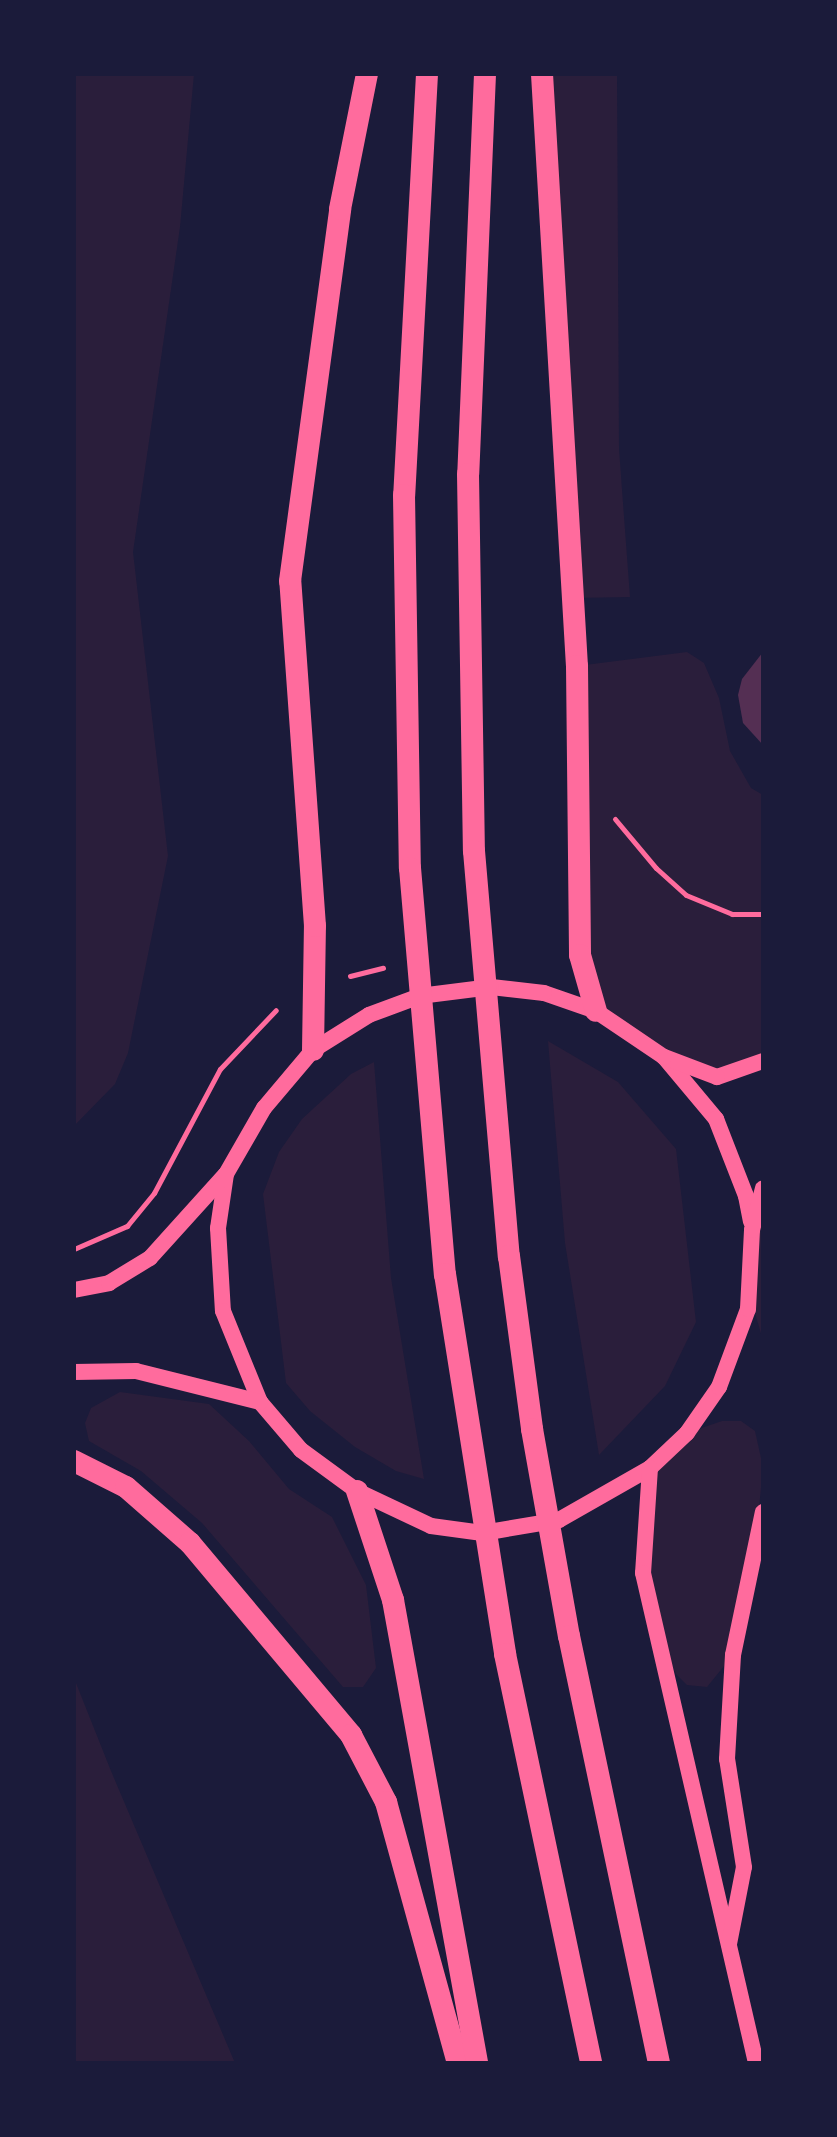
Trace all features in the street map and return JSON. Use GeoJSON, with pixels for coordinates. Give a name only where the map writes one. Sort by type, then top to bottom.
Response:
{"type":"FeatureCollection","features":[{"type":"Feature","properties":{"kind":"highway"},"geometry":{"type":"LineString","coordinates":[[313,1050],[317,988],[290,581],[340,209],[367,74]]}},
{"type":"Feature","properties":{"kind":"highway"},"geometry":{"type":"LineString","coordinates":[[427,74],[404,495],[411,884],[445,1274],[505,1654],[591,2063]]}},
{"type":"Feature","properties":{"kind":"highway"},"geometry":{"type":"LineString","coordinates":[[485,74],[468,474],[474,851],[507,1240],[532,1429],[569,1636],[659,2063]]}},
{"type":"Feature","properties":{"kind":"highway"},"geometry":{"type":"LineString","coordinates":[[542,74],[577,666],[580,955],[596,1011]]}},
{"type":"Feature","properties":{"kind":"highway"},"geometry":{"type":"LineString","coordinates":[[74,1461],[126,1487],[190,1543],[351,1735],[386,1802],[458,2063]]}},
{"type":"Feature","properties":{"kind":"highway"},"geometry":{"type":"LineString","coordinates":[[357,1491],[393,1600],[477,2063]]}},
{"type":"Feature","properties":{"kind":"main road"},"geometry":{"type":"LineString","coordinates":[[74,1290],[109,1283],[150,1258],[226,1174],[264,1108],[313,1050],[369,1015],[420,996],[491,987],[544,993],[596,1011],[664,1057],[717,1077],[763,1061]]}},
{"type":"Feature","properties":{"kind":"main road"},"geometry":{"type":"LineString","coordinates":[[664,1057],[716,1119],[746,1196],[752,1230]]}},
{"type":"Feature","properties":{"kind":"main road"},"geometry":{"type":"LineString","coordinates":[[226,1174],[218,1228],[223,1311],[260,1402],[301,1450],[357,1491],[431,1526],[483,1533],[559,1520],[650,1468],[687,1433],[719,1387],[748,1309],[752,1230],[763,1188]]}},
{"type":"Feature","properties":{"kind":"main road"},"geometry":{"type":"LineString","coordinates":[[74,1372],[136,1371],[260,1402]]}},
{"type":"Feature","properties":{"kind":"main road"},"geometry":{"type":"LineString","coordinates":[[650,1468],[643,1573],[756,2063]]}},
{"type":"Feature","properties":{"kind":"main road"},"geometry":{"type":"LineString","coordinates":[[728,1950],[744,1867],[727,1759],[733,1655],[763,1512]]}},
{"type":"Feature","properties":{"kind":"path"},"geometry":{"type":"LineString","coordinates":[[74,1249],[127,1226],[154,1193],[220,1069],[280,1006],[317,988],[366,972]]}},
{"type":"Feature","properties":{"kind":"shaded area"},"geometry":{"type":"Polygon","coordinates":[[[74,74],[194,74],[180,227],[133,552],[168,856],[128,1053],[115,1084],[74,1126],[74,74]]]}},
{"type":"Feature","properties":{"kind":"shaded area"},"geometry":{"type":"Polygon","coordinates":[[[542,74],[617,74],[619,449],[630,597],[573,598],[542,74]]]}},
{"type":"Feature","properties":{"kind":"shaded area"},"geometry":{"type":"Polygon","coordinates":[[[687,652],[704,663],[719,698],[730,751],[751,788],[763,795],[763,1061],[717,1077],[596,1011],[580,955],[577,666],[687,652]]]}},
{"type":"Feature","properties":{"kind":"shaded area"},"geometry":{"type":"Polygon","coordinates":[[[548,1041],[618,1082],[676,1149],[696,1322],[665,1386],[599,1455],[565,1243],[548,1041]]]}},
{"type":"Feature","properties":{"kind":"shaded area"},"geometry":{"type":"Polygon","coordinates":[[[374,1062],[391,1278],[424,1479],[396,1471],[355,1447],[310,1411],[286,1383],[263,1194],[279,1152],[302,1119],[351,1074],[374,1062]]]}},
{"type":"Feature","properties":{"kind":"shaded area"},"geometry":{"type":"Polygon","coordinates":[[[763,1188],[763,1340],[749,1293],[763,1188]]]}},
{"type":"Feature","properties":{"kind":"shaded area"},"geometry":{"type":"Polygon","coordinates":[[[120,1392],[209,1404],[249,1441],[289,1489],[332,1517],[366,1585],[376,1668],[363,1687],[343,1687],[202,1523],[141,1471],[89,1441],[85,1423],[91,1408],[120,1392]]]}},
{"type":"Feature","properties":{"kind":"shaded area"},"geometry":{"type":"Polygon","coordinates":[[[722,1421],[741,1421],[755,1431],[763,1467],[756,1540],[733,1655],[707,1687],[687,1685],[676,1674],[657,1633],[643,1573],[650,1468],[687,1433],[722,1421]]]}},
{"type":"Feature","properties":{"kind":"shaded area"},"geometry":{"type":"Polygon","coordinates":[[[74,1678],[111,1771],[235,2063],[74,2063],[74,1678]]]}},
{"type":"Feature","properties":{"kind":"building"},"geometry":{"type":"Polygon","coordinates":[[[763,652],[763,745],[743,723],[738,695],[742,679],[763,652]]]}}]}
